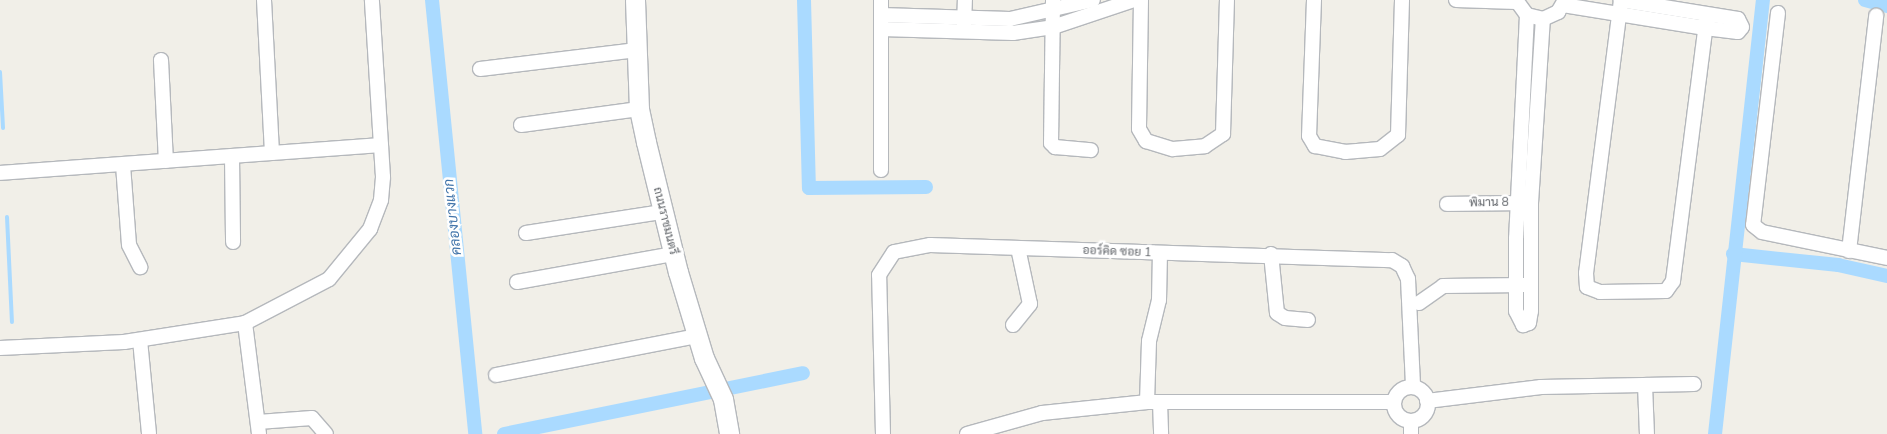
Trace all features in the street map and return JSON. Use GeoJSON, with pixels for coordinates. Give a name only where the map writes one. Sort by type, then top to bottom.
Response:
{"type":"FeatureCollection","features":[{"type":"Feature","properties":{"kind":"street"},"geometry":{"type":"LineString","coordinates":[[264,0],[272,153]]}},
{"type":"Feature","properties":{"kind":"street"},"geometry":{"type":"LineString","coordinates":[[0,348],[140,340],[245,323],[329,279],[351,255],[370,229],[381,200],[381,145],[372,0]]}},
{"type":"Feature","properties":{"kind":"street","name":"ถนนราชมนตรี"},"geometry":{"type":"LineString","coordinates":[[635,0],[639,109],[646,142],[673,254],[697,336],[723,399],[729,434]]}},
{"type":"Feature","properties":{"kind":"street"},"geometry":{"type":"LineString","coordinates":[[881,0],[881,170]]}},
{"type":"Feature","properties":{"kind":"street"},"geometry":{"type":"LineString","coordinates":[[964,25],[965,0]]}},
{"type":"Feature","properties":{"kind":"street"},"geometry":{"type":"LineString","coordinates":[[881,14],[1013,33],[1053,13],[1092,0]]}},
{"type":"Feature","properties":{"kind":"street"},"geometry":{"type":"LineString","coordinates":[[1053,13],[1134,0]]}},
{"type":"Feature","properties":{"kind":"street"},"geometry":{"type":"LineString","coordinates":[[1141,0],[1139,129],[1146,141],[1178,149],[1205,146],[1223,134],[1227,0]]}},
{"type":"Feature","properties":{"kind":"street"},"geometry":{"type":"LineString","coordinates":[[1314,0],[1309,136],[1315,146],[1345,152],[1380,149],[1398,135],[1402,0]]}},
{"type":"Feature","properties":{"kind":"street"},"geometry":{"type":"LineString","coordinates":[[1456,0],[1516,1],[1527,15],[1543,19]]}},
{"type":"Feature","properties":{"kind":"street"},"geometry":{"type":"LineString","coordinates":[[1621,0],[1691,13],[1706,21],[1673,281],[1666,291],[1600,292],[1587,287],[1586,273],[1621,0]]}},
{"type":"Feature","properties":{"kind":"street"},"geometry":{"type":"LineString","coordinates":[[1524,203],[1543,19],[1564,2],[1619,15],[1691,13]]}},
{"type":"Feature","properties":{"kind":"street"},"geometry":{"type":"LineString","coordinates":[[1053,13],[1051,143],[1055,147],[1091,150]]}},
{"type":"Feature","properties":{"kind":"street"},"geometry":{"type":"LineString","coordinates":[[1778,13],[1753,224],[1762,232],[1887,258]]}},
{"type":"Feature","properties":{"kind":"street"},"geometry":{"type":"LineString","coordinates":[[1419,303],[1443,286],[1524,285],[1527,15]]}},
{"type":"Feature","properties":{"kind":"street"},"geometry":{"type":"LineString","coordinates":[[1849,251],[1876,16]]}},
{"type":"Feature","properties":{"kind":"street"},"geometry":{"type":"LineString","coordinates":[[881,29],[964,25]]}},
{"type":"Feature","properties":{"kind":"street"},"geometry":{"type":"LineString","coordinates":[[480,68],[637,50]]}},
{"type":"Feature","properties":{"kind":"street"},"geometry":{"type":"LineString","coordinates":[[161,60],[166,161]]}},
{"type":"Feature","properties":{"kind":"street"},"geometry":{"type":"LineString","coordinates":[[521,125],[639,109]]}},
{"type":"Feature","properties":{"kind":"street"},"geometry":{"type":"LineString","coordinates":[[0,173],[381,145]]}},
{"type":"Feature","properties":{"kind":"street"},"geometry":{"type":"LineString","coordinates":[[232,156],[233,242]]}},
{"type":"Feature","properties":{"kind":"street"},"geometry":{"type":"LineString","coordinates":[[123,165],[129,245],[140,267]]}},
{"type":"Feature","properties":{"kind":"street","name":"พิมาน 8"},"geometry":{"type":"LineString","coordinates":[[1448,204],[1524,203]]}},
{"type":"Feature","properties":{"kind":"street"},"geometry":{"type":"LineString","coordinates":[[526,233],[662,212]]}},
{"type":"Feature","properties":{"kind":"street","name":"ออร์คิด ซอย 1"},"geometry":{"type":"LineString","coordinates":[[883,434],[877,291],[885,264],[904,248],[930,245],[1160,253],[1382,257],[1402,266],[1408,279],[1413,387]]}},
{"type":"Feature","properties":{"kind":"street"},"geometry":{"type":"LineString","coordinates":[[1013,325],[1030,304],[1018,248]]}},
{"type":"Feature","properties":{"kind":"street"},"geometry":{"type":"LineString","coordinates":[[1160,253],[1159,300],[1149,341],[1153,402],[1161,434]]}},
{"type":"Feature","properties":{"kind":"street"},"geometry":{"type":"LineString","coordinates":[[517,282],[673,254]]}},
{"type":"Feature","properties":{"kind":"street"},"geometry":{"type":"LineString","coordinates":[[1271,254],[1277,313],[1285,318],[1308,320]]}},
{"type":"Feature","properties":{"kind":"street"},"geometry":{"type":"LineString","coordinates":[[245,323],[258,428],[312,418],[326,434]]}},
{"type":"Feature","properties":{"kind":"street"},"geometry":{"type":"LineString","coordinates":[[496,375],[697,336]]}},
{"type":"Feature","properties":{"kind":"street"},"geometry":{"type":"LineString","coordinates":[[140,340],[149,434]]}},
{"type":"Feature","properties":{"kind":"street"},"geometry":{"type":"LineString","coordinates":[[1427,401],[1541,387],[1694,384]]}},
{"type":"Feature","properties":{"kind":"street"},"geometry":{"type":"LineString","coordinates":[[1645,385],[1647,434]]}},
{"type":"Feature","properties":{"kind":"street"},"geometry":{"type":"LineString","coordinates":[[1413,387],[1427,401],[1422,417],[1411,427],[1400,417],[1394,402],[1398,392],[1413,387]]}},
{"type":"Feature","properties":{"kind":"street"},"geometry":{"type":"LineString","coordinates":[[967,434],[1042,413],[1153,402],[1394,402]]}},
{"type":"Feature","properties":{"kind":"waterway","name":"คลองบางแวก"},"geometry":{"type":"LineString","coordinates":[[432,0],[475,434]]}},
{"type":"Feature","properties":{"kind":"waterway"},"geometry":{"type":"LineString","coordinates":[[804,0],[809,188],[926,187]]}},
{"type":"Feature","properties":{"kind":"waterway"},"geometry":{"type":"LineString","coordinates":[[1715,434],[1763,0]]}},
{"type":"Feature","properties":{"kind":"waterway"},"geometry":{"type":"LineString","coordinates":[[1865,0],[1887,6]]}},
{"type":"Feature","properties":{"kind":"waterway"},"geometry":{"type":"LineString","coordinates":[[0,72],[3,128]]}},
{"type":"Feature","properties":{"kind":"waterway"},"geometry":{"type":"LineString","coordinates":[[7,217],[12,322]]}},
{"type":"Feature","properties":{"kind":"waterway"},"geometry":{"type":"LineString","coordinates":[[1733,254],[1838,265],[1887,276]]}},
{"type":"Feature","properties":{"kind":"waterway"},"geometry":{"type":"LineString","coordinates":[[504,434],[803,373]]}}]}
